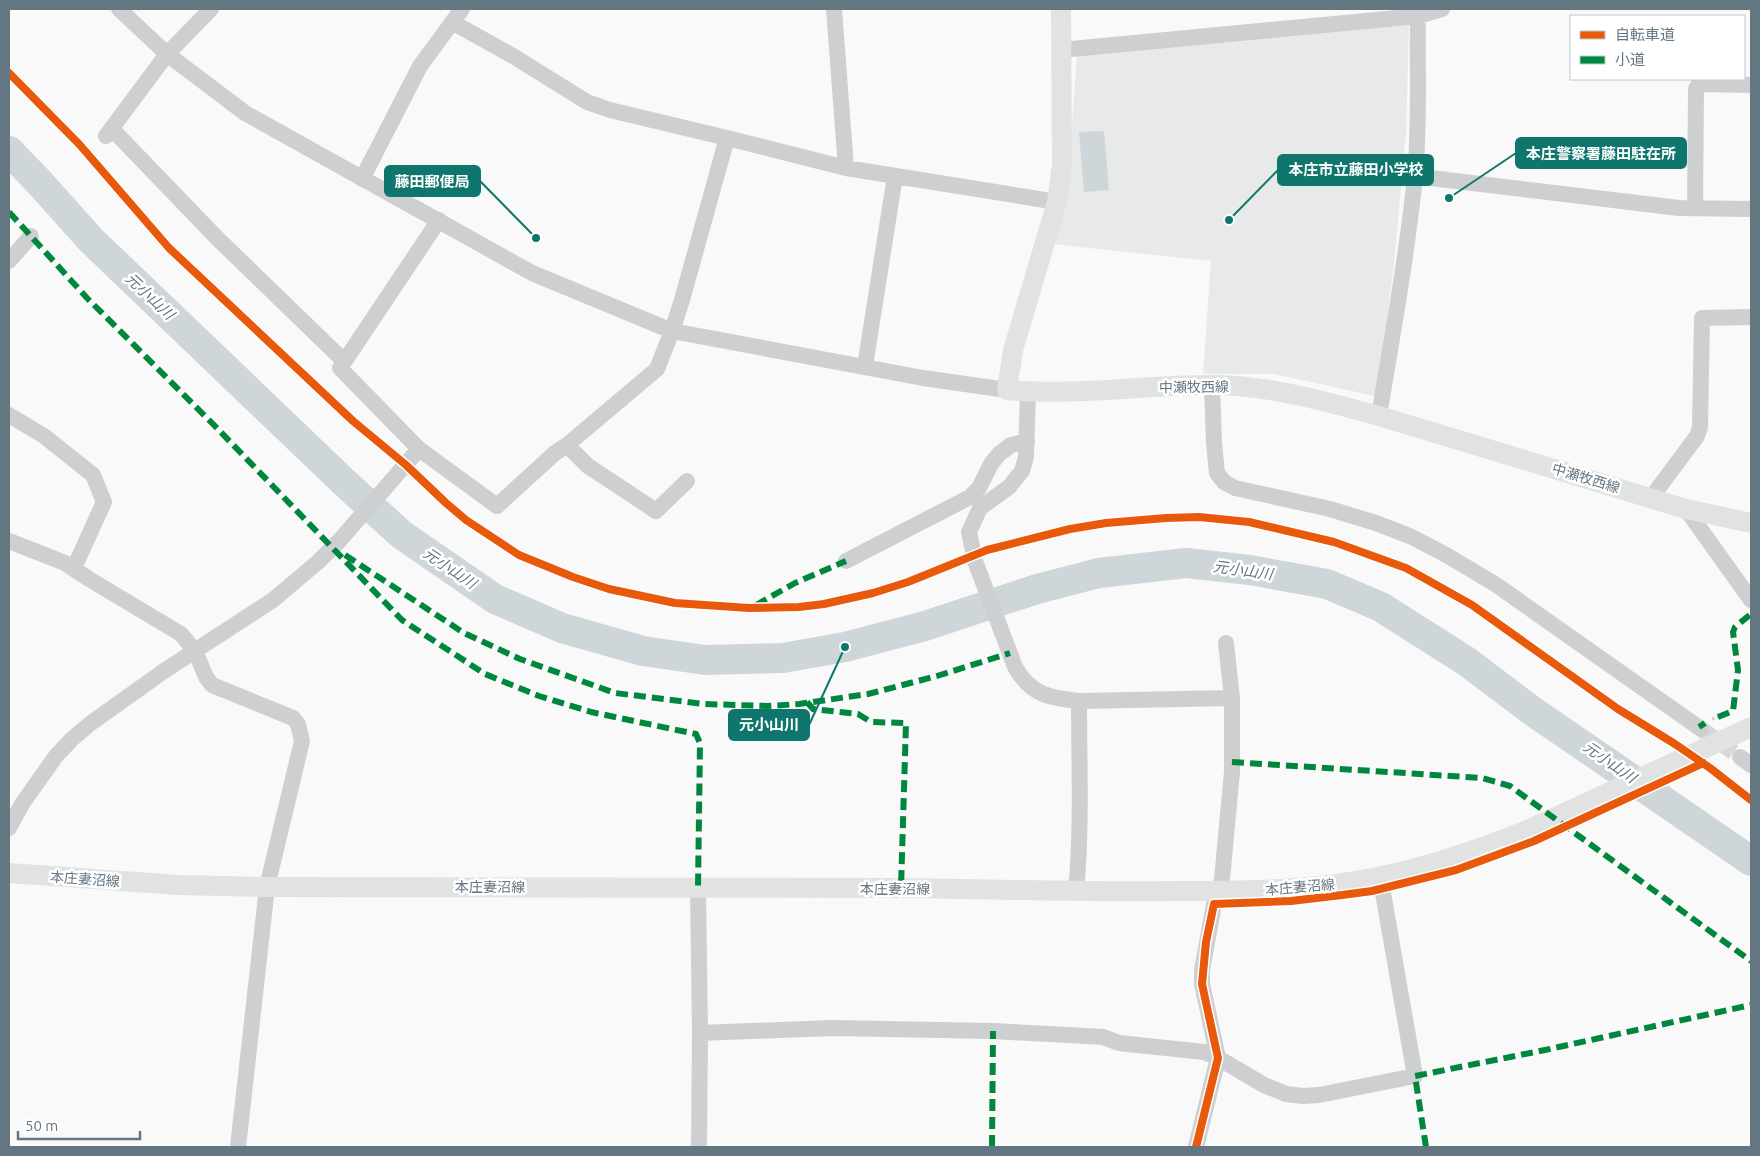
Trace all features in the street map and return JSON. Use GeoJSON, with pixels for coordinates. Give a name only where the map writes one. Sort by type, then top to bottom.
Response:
{"type":"FeatureCollection","features":[{"type":"Feature","properties":{"kind":"main road"},"geometry":{"type":"LineString","coordinates":[[1007,390],[1013,350],[1057,202],[1062,165],[1060,9]]}},
{"type":"Feature","properties":{"kind":"main road","name":"中瀬牧西線"},"geometry":{"type":"LineString","coordinates":[[1007,390],[1067,393],[1212,385],[1245,387],[1306,397],[1379,416],[1686,509],[1751,524]]}},
{"type":"Feature","properties":{"kind":"main road","name":"本庄妻沼線"},"geometry":{"type":"LineString","coordinates":[[9,873],[180,885],[267,887],[891,888],[1076,892],[1218,891],[1297,888],[1380,876],[1428,865],[1488,846],[1751,727]]}},
{"type":"Feature","properties":{"kind":"street"},"geometry":{"type":"LineString","coordinates":[[119,9],[167,54],[245,113],[532,273],[672,331],[932,380],[1007,390]]}},
{"type":"Feature","properties":{"kind":"street"},"geometry":{"type":"LineString","coordinates":[[211,9],[167,54],[109,133],[344,361]]}},
{"type":"Feature","properties":{"kind":"street"},"geometry":{"type":"LineString","coordinates":[[834,9],[846,168]]}},
{"type":"Feature","properties":{"kind":"street"},"geometry":{"type":"LineString","coordinates":[[1061,50],[1442,9]]}},
{"type":"Feature","properties":{"kind":"street"},"geometry":{"type":"LineString","coordinates":[[1379,416],[1398,301],[1414,176],[1417,146],[1420,12]]}},
{"type":"Feature","properties":{"kind":"street"},"geometry":{"type":"LineString","coordinates":[[362,179],[420,66],[457,15],[513,56],[587,102],[610,110],[846,168],[1057,202]]}},
{"type":"Feature","properties":{"kind":"street"},"geometry":{"type":"LineString","coordinates":[[1695,208],[1696,89],[1698,85],[1703,84],[1751,85]]}},
{"type":"Feature","properties":{"kind":"street"},"geometry":{"type":"LineString","coordinates":[[439,220],[340,368],[419,449],[497,506],[555,453],[657,369],[672,331],[727,138]]}},
{"type":"Feature","properties":{"kind":"street"},"geometry":{"type":"LineString","coordinates":[[865,366],[894,176]]}},
{"type":"Feature","properties":{"kind":"street"},"geometry":{"type":"LineString","coordinates":[[1414,176],[1679,208],[1751,209]]}},
{"type":"Feature","properties":{"kind":"street"},"geometry":{"type":"LineString","coordinates":[[9,261],[31,236]]}},
{"type":"Feature","properties":{"kind":"street"},"geometry":{"type":"LineString","coordinates":[[1651,498],[1697,436],[1700,427],[1702,318],[1751,317]]}},
{"type":"Feature","properties":{"kind":"street"},"geometry":{"type":"LineString","coordinates":[[1212,385],[1217,473],[1224,482],[1235,488],[1330,509],[1376,523],[1412,537],[1495,584],[1701,729]]}},
{"type":"Feature","properties":{"kind":"street"},"geometry":{"type":"LineString","coordinates":[[1028,392],[1026,457],[1022,471],[1009,488],[980,508],[969,532],[975,562],[1020,677],[1029,687],[1042,694],[1055,698],[1079,701],[1232,698]]}},
{"type":"Feature","properties":{"kind":"street"},"geometry":{"type":"LineString","coordinates":[[9,415],[44,436],[93,475],[104,502],[74,568]]}},
{"type":"Feature","properties":{"kind":"street"},"geometry":{"type":"LineString","coordinates":[[846,561],[970,497],[979,488],[991,464],[999,454],[1011,445],[1027,441]]}},
{"type":"Feature","properties":{"kind":"street"},"geometry":{"type":"LineString","coordinates":[[567,445],[588,466],[656,511],[687,481]]}},
{"type":"Feature","properties":{"kind":"street"},"geometry":{"type":"LineString","coordinates":[[9,828],[22,804],[56,756],[72,739],[164,671],[273,600],[318,562],[340,540],[419,449]]}},
{"type":"Feature","properties":{"kind":"street"},"geometry":{"type":"LineString","coordinates":[[1686,509],[1751,600]]}},
{"type":"Feature","properties":{"kind":"street"},"geometry":{"type":"LineString","coordinates":[[9,541],[74,568],[181,634],[195,651],[206,677],[212,685],[293,718],[301,731],[302,741],[267,887],[238,1147]]}},
{"type":"Feature","properties":{"kind":"street"},"geometry":{"type":"LineString","coordinates":[[1196,1147],[1218,1058],[1202,984],[1206,942],[1226,848],[1232,772],[1232,698],[1226,643]]}},
{"type":"Feature","properties":{"kind":"street"},"geometry":{"type":"LineString","coordinates":[[1076,892],[1080,801],[1079,701]]}},
{"type":"Feature","properties":{"kind":"street"},"geometry":{"type":"LineString","coordinates":[[700,1033],[831,1028],[993,1031],[1103,1037],[1119,1043],[1204,1052],[1264,1085],[1286,1094],[1303,1096],[1319,1095],[1414,1076],[1380,876]]}},
{"type":"Feature","properties":{"kind":"street"},"geometry":{"type":"LineString","coordinates":[[698,888],[699,1147]]}},
{"type":"Feature","properties":{"kind":"shaded area"},"geometry":{"type":"Polygon","coordinates":[[[1402,22],[1409,26],[1406,135],[1393,272],[1378,390],[1375,396],[1274,374],[1203,374],[1211,261],[1052,244],[1067,197],[1077,55],[1402,22]]]}},
{"type":"Feature","properties":{"kind":"shaded area"},"geometry":{"type":"Polygon","coordinates":[[[1104,131],[1109,190],[1084,192],[1079,132],[1104,131]]]}},
{"type":"Feature","properties":{"kind":"waterway","name":"元小山川"},"geometry":{"type":"LineString","coordinates":[[9,151],[91,240],[346,484],[402,535],[495,599],[562,628],[643,651],[705,660],[783,658],[845,647],[925,626],[1037,589],[1099,573],[1186,563],[1250,570],[1327,584],[1381,607],[1466,661],[1531,710],[1751,861]]}},
{"type":"Feature","properties":{"kind":"tunnel"},"geometry":{"type":"LineString","coordinates":[[1701,729],[1740,757]]}},
{"type":"Feature","properties":{"kind":"marked path"},"geometry":{"type":"LineString","coordinates":[[9,212],[87,298],[213,424],[402,620],[485,674],[539,696],[591,712],[696,734],[700,743],[698,888]]}},
{"type":"Feature","properties":{"kind":"marked path"},"geometry":{"type":"LineString","coordinates":[[345,555],[464,633],[520,659],[615,693],[704,704],[768,706],[799,704],[868,694],[937,676],[1010,653]]}},
{"type":"Feature","properties":{"kind":"marked path"},"geometry":{"type":"LineString","coordinates":[[756,605],[795,583],[846,561]]}},
{"type":"Feature","properties":{"kind":"marked path"},"geometry":{"type":"LineString","coordinates":[[1718,717],[1733,711],[1738,670],[1733,632],[1735,627],[1751,614]]}},
{"type":"Feature","properties":{"kind":"marked path"},"geometry":{"type":"LineString","coordinates":[[807,702],[813,709],[858,714],[871,722],[906,723],[901,888]]}},
{"type":"Feature","properties":{"kind":"marked path"},"geometry":{"type":"LineString","coordinates":[[1699,727],[1705,723]]}},
{"type":"Feature","properties":{"kind":"marked path"},"geometry":{"type":"LineString","coordinates":[[1232,762],[1482,778],[1510,786],[1751,961]]}},
{"type":"Feature","properties":{"kind":"marked path"},"geometry":{"type":"LineString","coordinates":[[1426,1147],[1415,1076],[1751,1005]]}},
{"type":"Feature","properties":{"kind":"marked path"},"geometry":{"type":"LineString","coordinates":[[992,1147],[993,1031]]}},
{"type":"Feature","properties":{"kind":"cycle path"},"geometry":{"type":"LineString","coordinates":[[9,73],[79,144],[169,248],[353,421],[406,465],[446,503],[466,520],[519,555],[609,589],[675,603],[749,608],[799,607],[824,604],[873,593],[908,582],[987,550],[1070,529],[1106,523],[1166,518],[1199,517],[1249,522],[1334,542],[1406,568],[1472,605],[1618,709],[1710,768],[1751,800]]}},
{"type":"Feature","properties":{"kind":"cycle path"},"geometry":{"type":"LineString","coordinates":[[1196,1147],[1218,1058],[1202,984],[1206,942],[1214,904],[1291,901],[1372,891],[1456,870],[1534,841],[1703,763]]}},
{"type":"Feature","properties":{"kind":"place","name":"本庄警察署藤田駐在所"},"geometry":{"type":"Point","coordinates":[1449,198]}},
{"type":"Feature","properties":{"kind":"place","name":"本庄市立藤田小学校"},"geometry":{"type":"Point","coordinates":[1229,220]}},
{"type":"Feature","properties":{"kind":"place","name":"藤田郵便局"},"geometry":{"type":"Point","coordinates":[536,238]}},
{"type":"Feature","properties":{"kind":"place","name":"元小山川"},"geometry":{"type":"Point","coordinates":[845,647]}}]}
